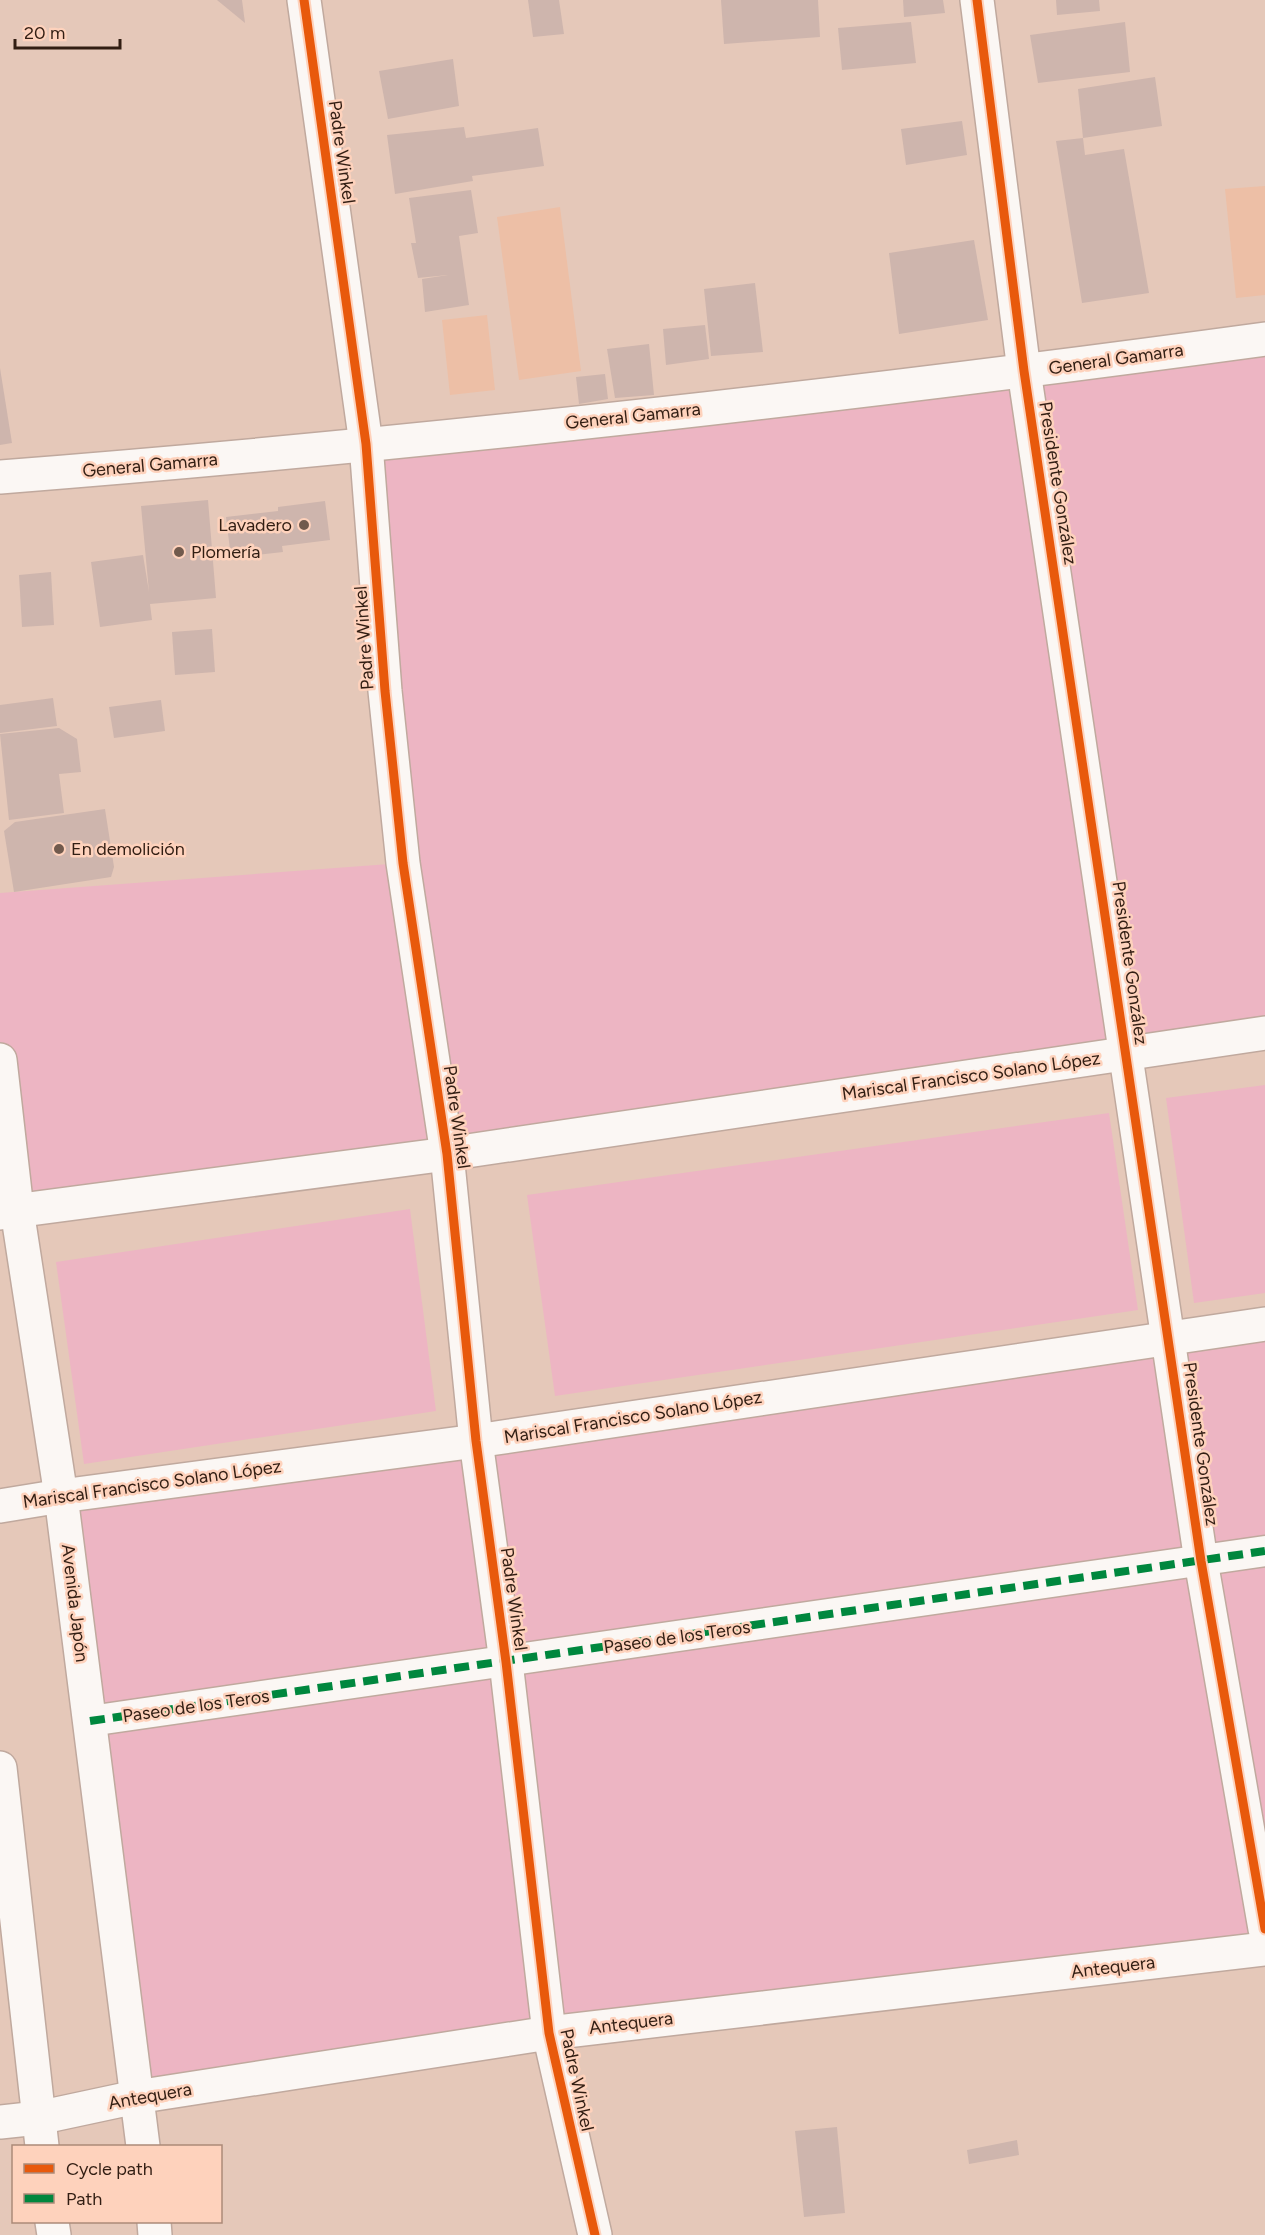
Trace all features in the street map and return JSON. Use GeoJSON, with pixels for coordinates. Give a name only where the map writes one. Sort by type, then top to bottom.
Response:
{"type":"FeatureCollection","features":[{"type":"Feature","properties":{"kind":"street","name":"Padre Winkel"},"geometry":{"type":"LineString","coordinates":[[304,0],[366,444],[385,691],[403,863],[447,1155],[476,1441],[506,1662],[549,2032],[595,2235]]}},
{"type":"Feature","properties":{"kind":"street","name":"Presidente González"},"geometry":{"type":"LineString","coordinates":[[977,0],[1024,371],[1201,1561],[1265,1929]]}},
{"type":"Feature","properties":{"kind":"street","name":"General Gamarra"},"geometry":{"type":"LineString","coordinates":[[0,477],[164,464],[828,396],[1265,339]]}},
{"type":"Feature","properties":{"kind":"street","name":"Mariscal Francisco Solano López"},"geometry":{"type":"LineString","coordinates":[[8,1211],[447,1155],[1265,1034]]}},
{"type":"Feature","properties":{"kind":"street","name":"Avenida Japón"},"geometry":{"type":"LineString","coordinates":[[0,1060],[8,1211],[61,1496],[143,2145]]}},
{"type":"Feature","properties":{"kind":"street","name":"Mariscal Francisco Solano López"},"geometry":{"type":"LineString","coordinates":[[0,1506],[476,1441],[1169,1336],[1265,1324]]}},
{"type":"Feature","properties":{"kind":"street","name":"Paseo de los Teros"},"geometry":{"type":"LineString","coordinates":[[90,1721],[1265,1551]]}},
{"type":"Feature","properties":{"kind":"street"},"geometry":{"type":"LineString","coordinates":[[0,1768],[40,2132]]}},
{"type":"Feature","properties":{"kind":"street","name":"Antequera"},"geometry":{"type":"LineString","coordinates":[[0,2122],[40,2132],[136,2097],[549,2032],[1265,1949]]}},
{"type":"Feature","properties":{"kind":"shaded area"},"geometry":{"type":"Polygon","coordinates":[[[1265,186],[1265,295],[1236,298],[1225,189],[1265,186]]]}},
{"type":"Feature","properties":{"kind":"shaded area"},"geometry":{"type":"Polygon","coordinates":[[[560,207],[581,371],[519,380],[497,217],[560,207]]]}},
{"type":"Feature","properties":{"kind":"shaded area"},"geometry":{"type":"Polygon","coordinates":[[[487,315],[495,390],[450,395],[442,320],[487,315]]]}},
{"type":"Feature","properties":{"kind":"shaded area"},"geometry":{"type":"Polygon","coordinates":[[[1265,339],[1265,1033],[17,1210],[0,1060],[0,893],[403,863],[366,444],[1265,339]]]}},
{"type":"Feature","properties":{"kind":"shaded area"},"geometry":{"type":"Polygon","coordinates":[[[1265,1085],[1265,1293],[1194,1303],[1166,1098],[1265,1085]]]}},
{"type":"Feature","properties":{"kind":"shaded area"},"geometry":{"type":"Polygon","coordinates":[[[1109,1113],[1138,1310],[555,1396],[527,1195],[1109,1113]]]}},
{"type":"Feature","properties":{"kind":"shaded area"},"geometry":{"type":"Polygon","coordinates":[[[410,1209],[436,1411],[84,1464],[56,1262],[410,1209]]]}},
{"type":"Feature","properties":{"kind":"shaded area"},"geometry":{"type":"Polygon","coordinates":[[[1265,1324],[1265,1949],[136,2097],[61,1496],[1265,1324]]]}},
{"type":"Feature","properties":{"kind":"building"},"geometry":{"type":"Polygon","coordinates":[[[217,0],[242,0],[245,23],[217,0]]]}},
{"type":"Feature","properties":{"kind":"building"},"geometry":{"type":"Polygon","coordinates":[[[528,0],[559,0],[564,34],[533,37],[528,0]]]}},
{"type":"Feature","properties":{"kind":"building"},"geometry":{"type":"Polygon","coordinates":[[[721,0],[818,0],[820,37],[724,44],[721,0]]]}},
{"type":"Feature","properties":{"kind":"building"},"geometry":{"type":"Polygon","coordinates":[[[903,0],[943,0],[945,13],[904,17],[903,0]]]}},
{"type":"Feature","properties":{"kind":"building"},"geometry":{"type":"Polygon","coordinates":[[[1056,0],[1099,0],[1100,11],[1057,15],[1056,0]]]}},
{"type":"Feature","properties":{"kind":"building"},"geometry":{"type":"Polygon","coordinates":[[[911,22],[916,63],[842,70],[838,28],[911,22]]]}},
{"type":"Feature","properties":{"kind":"building"},"geometry":{"type":"Polygon","coordinates":[[[1125,22],[1130,72],[1038,83],[1030,35],[1125,22]]]}},
{"type":"Feature","properties":{"kind":"building"},"geometry":{"type":"Polygon","coordinates":[[[453,59],[459,106],[388,119],[379,71],[453,59]]]}},
{"type":"Feature","properties":{"kind":"building"},"geometry":{"type":"Polygon","coordinates":[[[1155,77],[1162,126],[1083,138],[1078,89],[1155,77]]]}},
{"type":"Feature","properties":{"kind":"building"},"geometry":{"type":"Polygon","coordinates":[[[962,121],[967,155],[906,165],[901,129],[962,121]]]}},
{"type":"Feature","properties":{"kind":"building"},"geometry":{"type":"Polygon","coordinates":[[[464,127],[466,138],[538,128],[544,166],[472,176],[473,181],[395,194],[387,135],[464,127]]]}},
{"type":"Feature","properties":{"kind":"building"},"geometry":{"type":"Polygon","coordinates":[[[1083,138],[1085,155],[1124,149],[1149,293],[1082,303],[1056,141],[1083,138]]]}},
{"type":"Feature","properties":{"kind":"building"},"geometry":{"type":"Polygon","coordinates":[[[471,190],[478,233],[459,236],[469,305],[425,312],[422,279],[448,275],[418,278],[411,243],[416,243],[409,198],[471,190]]]}},
{"type":"Feature","properties":{"kind":"building"},"geometry":{"type":"Polygon","coordinates":[[[974,240],[988,320],[899,334],[889,253],[974,240]]]}},
{"type":"Feature","properties":{"kind":"building"},"geometry":{"type":"Polygon","coordinates":[[[755,283],[763,352],[711,356],[704,289],[755,283]]]}},
{"type":"Feature","properties":{"kind":"building"},"geometry":{"type":"Polygon","coordinates":[[[705,325],[709,359],[666,365],[663,329],[705,325]]]}},
{"type":"Feature","properties":{"kind":"building"},"geometry":{"type":"Polygon","coordinates":[[[649,344],[654,395],[615,398],[607,349],[649,344]]]}},
{"type":"Feature","properties":{"kind":"building"},"geometry":{"type":"Polygon","coordinates":[[[0,368],[12,443],[0,445],[0,368]]]}},
{"type":"Feature","properties":{"kind":"building"},"geometry":{"type":"Polygon","coordinates":[[[605,374],[608,399],[579,404],[576,377],[605,374]]]}},
{"type":"Feature","properties":{"kind":"building","name":"Plomería"},"geometry":{"type":"Polygon","coordinates":[[[208,500],[216,598],[150,604],[152,620],[100,627],[91,562],[143,555],[149,592],[141,506],[208,500]]]}},
{"type":"Feature","properties":{"kind":"building"},"geometry":{"type":"Polygon","coordinates":[[[325,501],[330,540],[282,546],[283,552],[231,558],[226,517],[278,511],[278,507],[325,501]]]}},
{"type":"Feature","properties":{"kind":"building"},"geometry":{"type":"Polygon","coordinates":[[[51,572],[54,625],[22,627],[19,575],[51,572]]]}},
{"type":"Feature","properties":{"kind":"building"},"geometry":{"type":"Polygon","coordinates":[[[212,629],[215,672],[175,675],[172,632],[212,629]]]}},
{"type":"Feature","properties":{"kind":"building"},"geometry":{"type":"Polygon","coordinates":[[[53,698],[57,726],[0,733],[0,705],[53,698]]]}},
{"type":"Feature","properties":{"kind":"building"},"geometry":{"type":"Polygon","coordinates":[[[161,700],[165,731],[114,738],[109,707],[161,700]]]}},
{"type":"Feature","properties":{"kind":"building"},"geometry":{"type":"Polygon","coordinates":[[[59,728],[77,739],[81,772],[59,774],[64,813],[9,820],[0,734],[59,728]]]}},
{"type":"Feature","properties":{"kind":"building","name":"En demolición"},"geometry":{"type":"Polygon","coordinates":[[[105,809],[114,867],[111,877],[14,892],[4,831],[15,822],[105,809]]]}},
{"type":"Feature","properties":{"kind":"building"},"geometry":{"type":"Polygon","coordinates":[[[837,2127],[845,2213],[804,2217],[795,2131],[837,2127]]]}},
{"type":"Feature","properties":{"kind":"building"},"geometry":{"type":"Polygon","coordinates":[[[1017,2140],[1019,2155],[969,2164],[967,2150],[1017,2140]]]}},
{"type":"Feature","properties":{"kind":"marked path"},"geometry":{"type":"LineString","coordinates":[[90,1721],[1265,1551]]}},
{"type":"Feature","properties":{"kind":"cycle path"},"geometry":{"type":"LineString","coordinates":[[304,0],[366,444],[385,691],[403,863],[447,1154],[476,1441],[506,1662],[549,2033],[595,2235]]}},
{"type":"Feature","properties":{"kind":"cycle path"},"geometry":{"type":"LineString","coordinates":[[977,0],[1024,371],[1201,1561],[1265,1929]]}},
{"type":"Feature","properties":{"kind":"place","name":"Lavadero"},"geometry":{"type":"Point","coordinates":[304,525]}},
{"type":"Feature","properties":{"kind":"place","name":"Plomería"},"geometry":{"type":"Point","coordinates":[179,552]}},
{"type":"Feature","properties":{"kind":"place","name":"En demolición"},"geometry":{"type":"Point","coordinates":[59,849]}}]}
